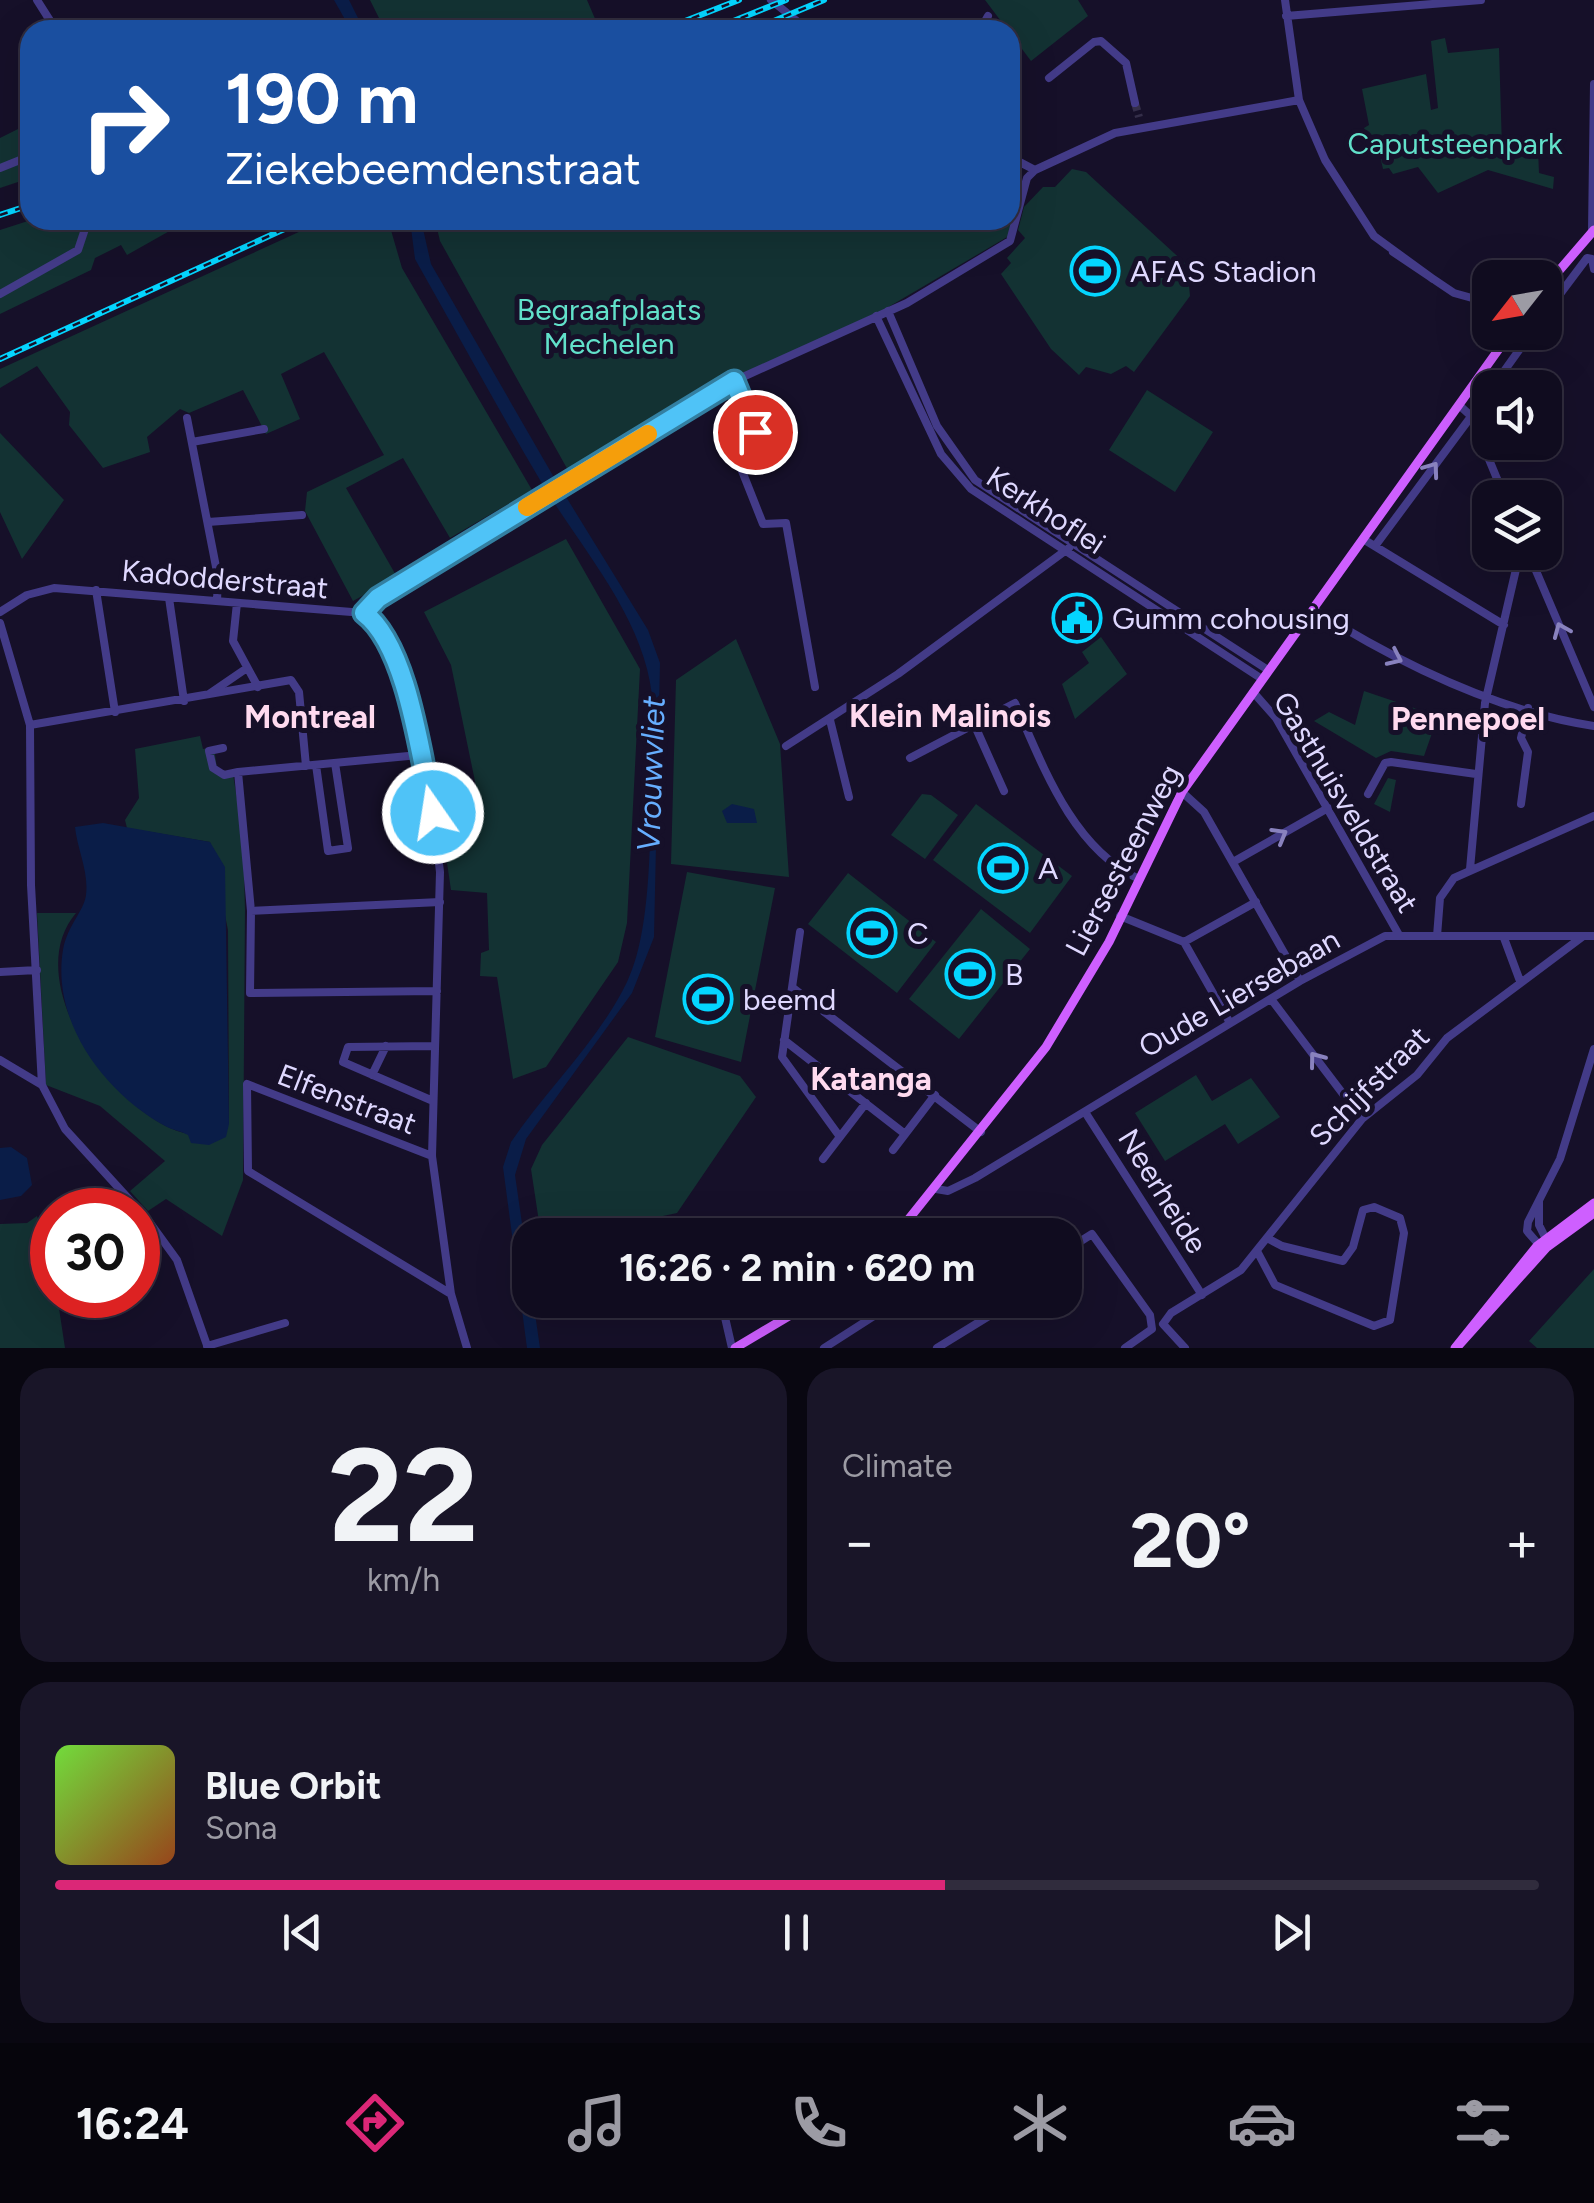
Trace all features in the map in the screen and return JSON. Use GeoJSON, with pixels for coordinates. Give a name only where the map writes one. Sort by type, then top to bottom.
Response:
{"type":"FeatureCollection","features":[{"type":"Feature","properties":{"kind":"main road"},"geometry":{"type":"LineString","coordinates":[[1562,267],[1593,231]]}},
{"type":"Feature","properties":{"kind":"main road","name":"Liersesteenweg"},"geometry":{"type":"LineString","coordinates":[[911,1218],[1070,1012],[1182,792],[1363,539],[1465,410],[1500,350]]}},
{"type":"Feature","properties":{"kind":"main road"},"geometry":{"type":"LineString","coordinates":[[1456,1347],[1468,1340],[1544,1244],[1594,1203]]}},
{"type":"Feature","properties":{"kind":"main road"},"geometry":{"type":"LineString","coordinates":[[1544,1244],[1594,1213]]}},
{"type":"Feature","properties":{"kind":"main road"},"geometry":{"type":"LineString","coordinates":[[734,1348],[785,1318]]}},
{"type":"Feature","properties":{"kind":"street"},"geometry":{"type":"LineString","coordinates":[[770,0],[795,20]]}},
{"type":"Feature","properties":{"kind":"street"},"geometry":{"type":"LineString","coordinates":[[1285,0],[1299,100],[1327,171],[1374,236],[1454,293],[1472,298]]}},
{"type":"Feature","properties":{"kind":"street"},"geometry":{"type":"LineString","coordinates":[[1286,16],[1481,0]]}},
{"type":"Feature","properties":{"kind":"street"},"geometry":{"type":"LineString","coordinates":[[986,20],[988,16]]}},
{"type":"Feature","properties":{"kind":"street"},"geometry":{"type":"LineString","coordinates":[[1049,78],[1094,42],[1101,41],[1126,63],[1135,103]]}},
{"type":"Feature","properties":{"kind":"street"},"geometry":{"type":"LineString","coordinates":[[1593,231],[1594,84]]}},
{"type":"Feature","properties":{"kind":"street"},"geometry":{"type":"LineString","coordinates":[[1020,206],[1028,178],[1035,170],[1140,122],[1299,100]]}},
{"type":"Feature","properties":{"kind":"street"},"geometry":{"type":"LineString","coordinates":[[1020,162],[1035,170]]}},
{"type":"Feature","properties":{"kind":"street"},"geometry":{"type":"LineString","coordinates":[[0,294],[78,250],[85,230]]}},
{"type":"Feature","properties":{"kind":"street"},"geometry":{"type":"LineString","coordinates":[[364,613],[378,598],[734,381],[888,311],[1010,241],[1013,230]]}},
{"type":"Feature","properties":{"kind":"street"},"geometry":{"type":"LineString","coordinates":[[1562,293],[1590,258],[1594,268]]}},
{"type":"Feature","properties":{"kind":"street","name":"Kerkhoflei"},"geometry":{"type":"LineString","coordinates":[[888,311],[952,453],[975,480],[1069,548]]}},
{"type":"Feature","properties":{"kind":"street","name":"Kerkhoflei"},"geometry":{"type":"LineString","coordinates":[[876,316],[928,429],[954,473],[971,490],[1069,548],[1265,675]]}},
{"type":"Feature","properties":{"kind":"street"},"geometry":{"type":"LineString","coordinates":[[734,381],[755,432],[731,443],[763,524],[786,523],[815,687]]}},
{"type":"Feature","properties":{"kind":"street","name":"Liersesteenweg"},"geometry":{"type":"LineString","coordinates":[[1375,546],[1472,404]]}},
{"type":"Feature","properties":{"kind":"street"},"geometry":{"type":"LineString","coordinates":[[1465,410],[1497,480]]}},
{"type":"Feature","properties":{"kind":"street"},"geometry":{"type":"LineString","coordinates":[[187,418],[218,576],[217,601]]}},
{"type":"Feature","properties":{"kind":"street"},"geometry":{"type":"LineString","coordinates":[[192,442],[264,429]]}},
{"type":"Feature","properties":{"kind":"street"},"geometry":{"type":"LineString","coordinates":[[208,522],[302,515]]}},
{"type":"Feature","properties":{"kind":"street"},"geometry":{"type":"LineString","coordinates":[[1363,539],[1504,625]]}},
{"type":"Feature","properties":{"kind":"street"},"geometry":{"type":"LineString","coordinates":[[786,746],[830,720],[1069,548]]}},
{"type":"Feature","properties":{"kind":"street"},"geometry":{"type":"LineString","coordinates":[[1470,869],[1476,774],[1488,697],[1516,570]]}},
{"type":"Feature","properties":{"kind":"street"},"geometry":{"type":"LineString","coordinates":[[1536,570],[1594,707]]}},
{"type":"Feature","properties":{"kind":"street","name":"Kadodderstraat"},"geometry":{"type":"LineString","coordinates":[[0,612],[27,595],[54,588],[96,590],[364,613],[386,642],[412,716],[433,813],[440,902],[432,1156],[451,1294],[467,1348]]}},
{"type":"Feature","properties":{"kind":"street"},"geometry":{"type":"LineString","coordinates":[[96,590],[115,712]]}},
{"type":"Feature","properties":{"kind":"street"},"geometry":{"type":"LineString","coordinates":[[168,598],[184,701]]}},
{"type":"Feature","properties":{"kind":"street"},"geometry":{"type":"LineString","coordinates":[[236,603],[233,642],[258,687]]}},
{"type":"Feature","properties":{"kind":"street"},"geometry":{"type":"LineString","coordinates":[[1312,608],[1388,657],[1488,697],[1594,726]]}},
{"type":"Feature","properties":{"kind":"street"},"geometry":{"type":"LineString","coordinates":[[0,623],[30,726],[34,795],[30,885],[42,1085],[65,1130],[172,1251],[207,1347],[285,1323]]}},
{"type":"Feature","properties":{"kind":"street"},"geometry":{"type":"LineString","coordinates":[[205,697],[246,668]]}},
{"type":"Feature","properties":{"kind":"street"},"geometry":{"type":"LineString","coordinates":[[30,726],[286,680],[298,686],[306,766]]}},
{"type":"Feature","properties":{"kind":"street","name":"Gasthuisveldstraat"},"geometry":{"type":"LineString","coordinates":[[1253,692],[1276,718],[1400,935]]}},
{"type":"Feature","properties":{"kind":"street"},"geometry":{"type":"LineString","coordinates":[[910,758],[1015,703],[1070,822],[1120,870],[1137,878]]}},
{"type":"Feature","properties":{"kind":"street"},"geometry":{"type":"LineString","coordinates":[[1522,804],[1528,752],[1521,738],[1528,708]]}},
{"type":"Feature","properties":{"kind":"street"},"geometry":{"type":"LineString","coordinates":[[830,720],[849,797]]}},
{"type":"Feature","properties":{"kind":"street"},"geometry":{"type":"LineString","coordinates":[[975,726],[1004,791]]}},
{"type":"Feature","properties":{"kind":"street"},"geometry":{"type":"LineString","coordinates":[[222,748],[206,752],[217,773],[420,755]]}},
{"type":"Feature","properties":{"kind":"street"},"geometry":{"type":"LineString","coordinates":[[316,765],[328,850],[348,848],[335,762]]}},
{"type":"Feature","properties":{"kind":"street"},"geometry":{"type":"LineString","coordinates":[[1368,794],[1390,762],[1476,774]]}},
{"type":"Feature","properties":{"kind":"street"},"geometry":{"type":"LineString","coordinates":[[238,772],[251,911],[250,993],[437,991]]}},
{"type":"Feature","properties":{"kind":"street"},"geometry":{"type":"LineString","coordinates":[[1182,792],[1204,812],[1300,981]]}},
{"type":"Feature","properties":{"kind":"street"},"geometry":{"type":"LineString","coordinates":[[1232,862],[1328,808]]}},
{"type":"Feature","properties":{"kind":"street"},"geometry":{"type":"LineString","coordinates":[[1437,936],[1440,898],[1454,878],[1594,816]]}},
{"type":"Feature","properties":{"kind":"street"},"geometry":{"type":"LineString","coordinates":[[251,911],[440,902]]}},
{"type":"Feature","properties":{"kind":"street"},"geometry":{"type":"LineString","coordinates":[[1184,942],[1256,902]]}},
{"type":"Feature","properties":{"kind":"street"},"geometry":{"type":"LineString","coordinates":[[1120,916],[1184,942],[1230,1023]]}},
{"type":"Feature","properties":{"kind":"street"},"geometry":{"type":"LineString","coordinates":[[800,932],[782,1057],[840,1136]]}},
{"type":"Feature","properties":{"kind":"street","name":"Oude Liersebaan"},"geometry":{"type":"LineString","coordinates":[[936,1189],[948,1191],[975,1178],[1300,981],[1385,936],[1594,936]]}},
{"type":"Feature","properties":{"kind":"street"},"geometry":{"type":"LineString","coordinates":[[1504,938],[1520,981]]}},
{"type":"Feature","properties":{"kind":"street","name":"Schijfstraat"},"geometry":{"type":"LineString","coordinates":[[1125,1348],[1170,1313],[1241,1270],[1362,1119],[1417,1075],[1462,1025],[1582,938]]}},
{"type":"Feature","properties":{"kind":"street"},"geometry":{"type":"LineString","coordinates":[[0,972],[37,970]]}},
{"type":"Feature","properties":{"kind":"street"},"geometry":{"type":"LineString","coordinates":[[793,988],[981,1132]]}},
{"type":"Feature","properties":{"kind":"street"},"geometry":{"type":"LineString","coordinates":[[1272,999],[1362,1119]]}},
{"type":"Feature","properties":{"kind":"street"},"geometry":{"type":"LineString","coordinates":[[784,1040],[905,1134]]}},
{"type":"Feature","properties":{"kind":"street"},"geometry":{"type":"LineString","coordinates":[[372,1075],[386,1046]]}},
{"type":"Feature","properties":{"kind":"street"},"geometry":{"type":"LineString","coordinates":[[433,1101],[344,1062],[348,1047],[434,1046]]}},
{"type":"Feature","properties":{"kind":"street"},"geometry":{"type":"LineString","coordinates":[[1544,1244],[1538,1225],[1539,1201],[1560,1160],[1594,1049]]}},
{"type":"Feature","properties":{"kind":"street"},"geometry":{"type":"LineString","coordinates":[[0,1060],[42,1085]]}},
{"type":"Feature","properties":{"kind":"street","name":"Elfenstraat"},"geometry":{"type":"LineString","coordinates":[[432,1156],[246,1084],[248,1171],[451,1294]]}},
{"type":"Feature","properties":{"kind":"street"},"geometry":{"type":"LineString","coordinates":[[894,1150],[935,1095]]}},
{"type":"Feature","properties":{"kind":"street"},"geometry":{"type":"LineString","coordinates":[[823,1159],[866,1103]]}},
{"type":"Feature","properties":{"kind":"street","name":"Neerheide"},"geometry":{"type":"LineString","coordinates":[[1085,1112],[1202,1296]]}},
{"type":"Feature","properties":{"kind":"street"},"geometry":{"type":"LineString","coordinates":[[1257,1251],[1275,1285],[1374,1326],[1390,1320],[1404,1233],[1400,1218],[1374,1207],[1363,1210],[1353,1247],[1343,1260],[1282,1246],[1267,1238]]}},
{"type":"Feature","properties":{"kind":"street"},"geometry":{"type":"LineString","coordinates":[[1082,1240],[1092,1234],[1156,1326],[1185,1348]]}},
{"type":"Feature","properties":{"kind":"street"},"geometry":{"type":"LineString","coordinates":[[726,1318],[734,1348]]}},
{"type":"Feature","properties":{"kind":"street"},"geometry":{"type":"LineString","coordinates":[[824,1348],[871,1318]]}},
{"type":"Feature","properties":{"kind":"street"},"geometry":{"type":"LineString","coordinates":[[938,1348],[986,1318]]}},
{"type":"Feature","properties":{"kind":"green space"},"geometry":{"type":"Polygon","coordinates":[[[370,0],[587,0],[596,20],[380,20],[370,0]]]}},
{"type":"Feature","properties":{"kind":"green space"},"geometry":{"type":"Polygon","coordinates":[[[985,0],[1078,0],[1088,16],[1031,61],[1020,46],[1020,20],[1000,20],[985,0]]]}},
{"type":"Feature","properties":{"kind":"green space","name":"Caputsteenpark"},"geometry":{"type":"Polygon","coordinates":[[[1445,38],[1448,53],[1499,48],[1502,148],[1538,150],[1539,173],[1554,177],[1553,189],[1488,170],[1438,193],[1418,167],[1393,174],[1389,168],[1383,169],[1377,143],[1370,145],[1364,128],[1369,125],[1362,89],[1426,74],[1431,110],[1438,108],[1431,41],[1445,38]]]}},
{"type":"Feature","properties":{"kind":"green space"},"geometry":{"type":"Polygon","coordinates":[[[20,128],[20,181],[0,188],[0,138],[20,128]]]}},
{"type":"Feature","properties":{"kind":"green space","name":"AFAS Stadion"},"geometry":{"type":"Polygon","coordinates":[[[1072,169],[1086,172],[1187,265],[1190,296],[1134,372],[1126,366],[1111,374],[1086,367],[1079,375],[1051,349],[1001,274],[1011,263],[1007,258],[1025,238],[1018,230],[1024,207],[1043,187],[1055,187],[1072,169]]]}},
{"type":"Feature","properties":{"kind":"green space"},"geometry":{"type":"Polygon","coordinates":[[[20,224],[20,230],[171,230],[127,255],[121,245],[95,258],[91,270],[0,314],[0,230],[20,224]]]}},
{"type":"Feature","properties":{"kind":"green space"},"geometry":{"type":"Polygon","coordinates":[[[303,230],[391,230],[402,268],[532,490],[450,538],[403,458],[346,488],[397,577],[353,601],[305,511],[307,492],[384,455],[324,352],[281,374],[300,419],[266,434],[243,390],[189,413],[180,409],[147,437],[150,452],[103,468],[69,425],[70,412],[37,366],[0,388],[0,369],[303,230]]]}},
{"type":"Feature","properties":{"kind":"green space","name":"Begraafplaats Mechelen"},"geometry":{"type":"Polygon","coordinates":[[[437,230],[1014,230],[885,309],[709,389],[569,472],[437,230]]]}},
{"type":"Feature","properties":{"kind":"green space"},"geometry":{"type":"Polygon","coordinates":[[[1147,390],[1213,432],[1175,492],[1109,450],[1147,390]]]}},
{"type":"Feature","properties":{"kind":"green space"},"geometry":{"type":"Polygon","coordinates":[[[0,433],[64,500],[22,559],[0,512],[0,433]]]}},
{"type":"Feature","properties":{"kind":"green space"},"geometry":{"type":"Polygon","coordinates":[[[566,539],[640,669],[627,923],[618,962],[546,1067],[513,1079],[497,977],[480,976],[481,953],[489,950],[487,893],[451,890],[439,808],[477,791],[451,665],[424,612],[566,539]]]}},
{"type":"Feature","properties":{"kind":"green space"},"geometry":{"type":"Polygon","coordinates":[[[1101,637],[1127,674],[1075,719],[1062,684],[1089,663],[1082,652],[1101,637]]]}},
{"type":"Feature","properties":{"kind":"green space"},"geometry":{"type":"Polygon","coordinates":[[[736,639],[780,744],[789,877],[671,864],[676,680],[736,639]]]}},
{"type":"Feature","properties":{"kind":"green space"},"geometry":{"type":"Polygon","coordinates":[[[1364,691],[1438,716],[1424,756],[1391,751],[1376,758],[1314,721],[1329,712],[1355,725],[1364,691]]]}},
{"type":"Feature","properties":{"kind":"green space"},"geometry":{"type":"Polygon","coordinates":[[[200,736],[203,749],[214,747],[218,776],[233,774],[243,838],[245,910],[243,1180],[222,1236],[166,1199],[160,1203],[160,1188],[134,1188],[165,1161],[100,1106],[46,1085],[37,913],[76,913],[61,941],[59,973],[66,1007],[82,1041],[104,1073],[129,1100],[157,1121],[184,1133],[229,1124],[228,930],[210,842],[127,828],[125,820],[139,798],[135,749],[200,736]]]}},
{"type":"Feature","properties":{"kind":"green space"},"geometry":{"type":"Polygon","coordinates":[[[1388,778],[1396,780],[1390,812],[1374,804],[1388,778]]]}},
{"type":"Feature","properties":{"kind":"green space"},"geometry":{"type":"Polygon","coordinates":[[[922,794],[931,795],[958,815],[925,859],[891,835],[922,794]]]}},
{"type":"Feature","properties":{"kind":"green space","name":"A"},"geometry":{"type":"Polygon","coordinates":[[[976,804],[1072,876],[1030,933],[933,860],[976,804]]]}},
{"type":"Feature","properties":{"kind":"green space","name":"beemd"},"geometry":{"type":"Polygon","coordinates":[[[687,872],[775,888],[741,1062],[655,1037],[687,872]]]}},
{"type":"Feature","properties":{"kind":"green space","name":"C"},"geometry":{"type":"Polygon","coordinates":[[[848,873],[936,942],[897,993],[808,924],[848,873]]]}},
{"type":"Feature","properties":{"kind":"green space","name":"B"},"geometry":{"type":"Polygon","coordinates":[[[981,909],[1030,949],[959,1039],[909,999],[981,909]]]}},
{"type":"Feature","properties":{"kind":"green space"},"geometry":{"type":"Polygon","coordinates":[[[628,1037],[740,1076],[756,1097],[677,1213],[653,1218],[538,1218],[531,1169],[542,1145],[628,1037]]]}},
{"type":"Feature","properties":{"kind":"green space"},"geometry":{"type":"Polygon","coordinates":[[[1196,1075],[1212,1101],[1251,1078],[1280,1117],[1238,1144],[1225,1124],[1165,1161],[1135,1113],[1196,1075]]]}},
{"type":"Feature","properties":{"kind":"green space"},"geometry":{"type":"Polygon","coordinates":[[[30,1221],[30,1318],[60,1318],[65,1348],[0,1348],[0,1224],[30,1221]]]}},
{"type":"Feature","properties":{"kind":"green space"},"geometry":{"type":"Polygon","coordinates":[[[1594,1269],[1594,1348],[1537,1348],[1529,1341],[1594,1269]]]}},
{"type":"Feature","properties":{"kind":"water"},"geometry":{"type":"Polygon","coordinates":[[[334,0],[349,0],[359,20],[345,20],[334,0]]]}},
{"type":"Feature","properties":{"kind":"water","name":"Vrouwvliet"},"geometry":{"type":"Polygon","coordinates":[[[411,230],[423,230],[431,264],[552,474],[648,630],[660,663],[654,937],[632,993],[526,1139],[515,1175],[521,1218],[512,1218],[512,1235],[503,1167],[511,1142],[587,1044],[627,982],[644,921],[650,843],[652,695],[646,666],[608,583],[540,480],[415,259],[411,230]]]}},
{"type":"Feature","properties":{"kind":"water"},"geometry":{"type":"Polygon","coordinates":[[[732,804],[754,809],[757,823],[727,823],[722,811],[732,804]]]}},
{"type":"Feature","properties":{"kind":"water"},"geometry":{"type":"Polygon","coordinates":[[[103,823],[210,842],[225,867],[229,1124],[226,1137],[209,1145],[191,1143],[188,1135],[167,1127],[123,1096],[87,1053],[65,1003],[61,977],[63,950],[85,901],[86,886],[75,827],[103,823]]]}},
{"type":"Feature","properties":{"kind":"water"},"geometry":{"type":"Polygon","coordinates":[[[11,1147],[27,1158],[32,1185],[21,1196],[0,1200],[0,1148],[11,1147]]]}},
{"type":"Feature","properties":{"kind":"water"},"geometry":{"type":"Polygon","coordinates":[[[523,1318],[536,1318],[540,1348],[527,1348],[523,1318]]]}},
{"type":"Feature","properties":{"kind":"tunnel"},"geometry":{"type":"LineString","coordinates":[[1135,103],[1139,117]]}},
{"type":"Feature","properties":{"kind":"railway"},"geometry":{"type":"LineString","coordinates":[[688,20],[739,0]]}},
{"type":"Feature","properties":{"kind":"railway"},"geometry":{"type":"LineString","coordinates":[[736,20],[786,0]]}},
{"type":"Feature","properties":{"kind":"railway"},"geometry":{"type":"LineString","coordinates":[[776,20],[824,0]]}},
{"type":"Feature","properties":{"kind":"railway"},"geometry":{"type":"LineString","coordinates":[[0,215],[20,208]]}},
{"type":"Feature","properties":{"kind":"railway"},"geometry":{"type":"LineString","coordinates":[[0,359],[282,230]]}},
{"type":"Feature","properties":{"kind":"slow traffic"},"geometry":{"type":"LineString","coordinates":[[527,507],[648,434]]}},
{"type":"Feature","properties":{"kind":"place","name":"AFAS Stadion"},"geometry":{"type":"Point","coordinates":[1095,271]}},
{"type":"Feature","properties":{"kind":"place","name":"Gumm cohousing"},"geometry":{"type":"Point","coordinates":[1077,618]}},
{"type":"Feature","properties":{"kind":"place","name":"A"},"geometry":{"type":"Point","coordinates":[1003,868]}},
{"type":"Feature","properties":{"kind":"place","name":"C"},"geometry":{"type":"Point","coordinates":[872,933]}},
{"type":"Feature","properties":{"kind":"place","name":"B"},"geometry":{"type":"Point","coordinates":[970,974]}},
{"type":"Feature","properties":{"kind":"place","name":"beemd"},"geometry":{"type":"Point","coordinates":[708,999]}},
{"type":"Feature","properties":{"kind":"district","name":"Klein Malinois"},"geometry":{"type":"Point","coordinates":[950,716]}},
{"type":"Feature","properties":{"kind":"district","name":"Montreal"},"geometry":{"type":"Point","coordinates":[310,717]}},
{"type":"Feature","properties":{"kind":"district","name":"Pennepoel"},"geometry":{"type":"Point","coordinates":[1468,719]}},
{"type":"Feature","properties":{"kind":"district","name":"Katanga"},"geometry":{"type":"Point","coordinates":[871,1079]}},
{"type":"Feature","properties":{"kind":"route"},"geometry":{"type":"LineString","coordinates":[[433,813],[402,684],[381,630],[364,613],[378,598],[734,381],[755,432]]}}]}
